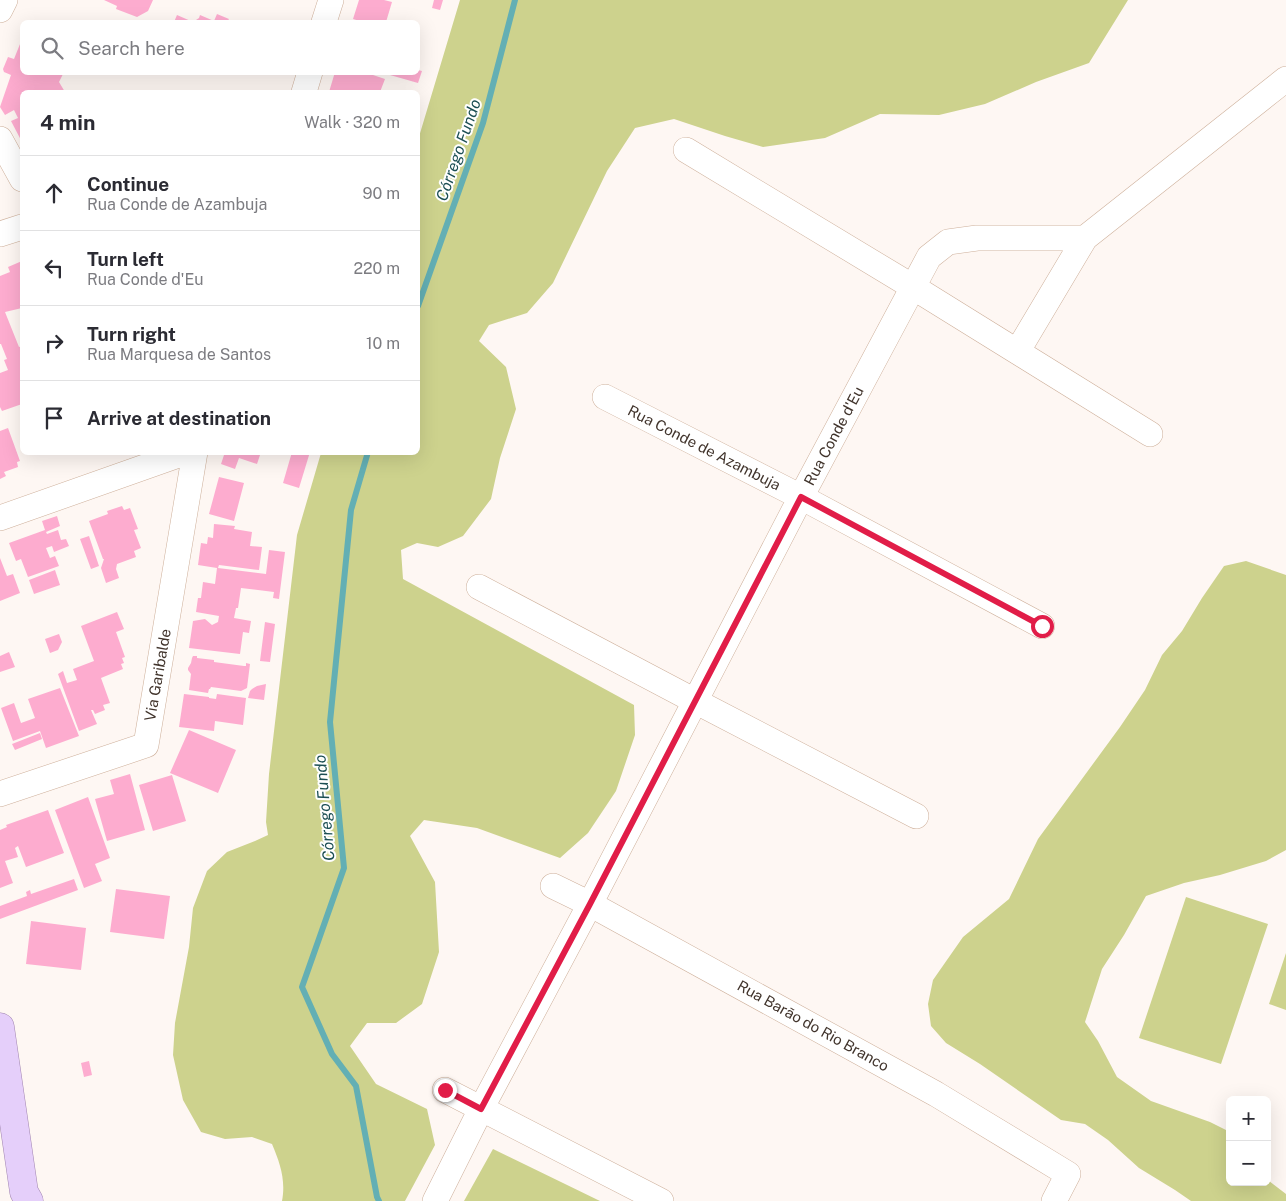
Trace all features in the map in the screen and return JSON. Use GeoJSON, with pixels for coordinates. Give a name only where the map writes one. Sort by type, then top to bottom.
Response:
{"type":"FeatureCollection","features":[{"type":"Feature","properties":{"kind":"main road"},"geometry":{"type":"LineString","coordinates":[[0,1027],[24,1192],[29,1201]]}},
{"type":"Feature","properties":{"kind":"street"},"geometry":{"type":"LineString","coordinates":[[0,10],[5,0]]}},
{"type":"Feature","properties":{"kind":"street"},"geometry":{"type":"LineString","coordinates":[[325,20],[331,0]]}},
{"type":"Feature","properties":{"kind":"street"},"geometry":{"type":"LineString","coordinates":[[305,90],[309,75]]}},
{"type":"Feature","properties":{"kind":"street"},"geometry":{"type":"LineString","coordinates":[[1022,342],[1085,238],[1286,79]]}},
{"type":"Feature","properties":{"kind":"street"},"geometry":{"type":"LineString","coordinates":[[0,139],[20,175]]}},
{"type":"Feature","properties":{"kind":"street"},"geometry":{"type":"LineString","coordinates":[[686,150],[913,287],[1150,434]]}},
{"type":"Feature","properties":{"kind":"street"},"geometry":{"type":"LineString","coordinates":[[0,234],[20,228]]}},
{"type":"Feature","properties":{"kind":"street","name":"Rua Conde d'Eu"},"geometry":{"type":"LineString","coordinates":[[434,1201],[801,497],[929,257],[948,242],[977,238],[1085,238]]}},
{"type":"Feature","properties":{"kind":"street","name":"Rua Conde de Azambuja"},"geometry":{"type":"LineString","coordinates":[[605,397],[801,497],[1042,626]]}},
{"type":"Feature","properties":{"kind":"street"},"geometry":{"type":"LineString","coordinates":[[0,518],[178,455]]}},
{"type":"Feature","properties":{"kind":"street","name":"Via Garibalde"},"geometry":{"type":"LineString","coordinates":[[0,794],[146,745],[194,455]]}},
{"type":"Feature","properties":{"kind":"street"},"geometry":{"type":"LineString","coordinates":[[479,587],[916,816]]}},
{"type":"Feature","properties":{"kind":"street","name":"Rua Barão do Rio Branco"},"geometry":{"type":"LineString","coordinates":[[553,886],[590,904],[936,1094],[1068,1174],[1054,1201]]}},
{"type":"Feature","properties":{"kind":"street"},"geometry":{"type":"LineString","coordinates":[[445,1090],[661,1201]]}},
{"type":"Feature","properties":{"kind":"green space"},"geometry":{"type":"Polygon","coordinates":[[[460,0],[1128,0],[1089,63],[1036,82],[985,104],[939,115],[880,114],[825,138],[763,147],[674,119],[635,128],[607,171],[553,283],[527,313],[489,325],[479,341],[506,367],[516,409],[500,458],[491,499],[463,536],[438,547],[417,543],[401,550],[403,579],[634,705],[635,735],[616,791],[588,833],[560,858],[477,828],[424,820],[410,836],[435,882],[439,952],[422,1004],[396,1023],[367,1023],[350,1046],[376,1084],[427,1109],[435,1145],[405,1201],[282,1201],[282,1172],[272,1144],[252,1137],[225,1139],[201,1132],[183,1100],[173,1055],[175,1023],[189,947],[193,908],[207,871],[227,852],[268,835],[266,822],[269,774],[297,535],[320,455],[420,455],[420,133],[460,0]]]}},
{"type":"Feature","properties":{"kind":"green space"},"geometry":{"type":"Polygon","coordinates":[[[1246,561],[1286,575],[1286,850],[1266,861],[1220,875],[1184,883],[1146,896],[1102,969],[1085,1022],[1098,1041],[1117,1077],[1151,1101],[1210,1122],[1226,1130],[1226,1186],[1271,1186],[1271,1183],[1286,1194],[1286,1201],[1191,1201],[1139,1168],[1108,1140],[1085,1124],[1061,1120],[946,1043],[931,1026],[928,1004],[933,980],[963,937],[1009,899],[1038,839],[1120,727],[1145,690],[1162,655],[1182,631],[1224,566],[1246,561]]]}},
{"type":"Feature","properties":{"kind":"green space"},"geometry":{"type":"Polygon","coordinates":[[[1186,897],[1268,924],[1221,1064],[1139,1038],[1186,897]]]}},
{"type":"Feature","properties":{"kind":"green space"},"geometry":{"type":"Polygon","coordinates":[[[1286,953],[1286,1010],[1269,1004],[1286,953]]]}},
{"type":"Feature","properties":{"kind":"green space"},"geometry":{"type":"Polygon","coordinates":[[[493,1149],[600,1201],[464,1201],[493,1149]]]}},
{"type":"Feature","properties":{"kind":"building"},"geometry":{"type":"Polygon","coordinates":[[[104,0],[153,0],[148,11],[137,17],[116,9],[117,6],[104,0]]]}},
{"type":"Feature","properties":{"kind":"building"},"geometry":{"type":"Polygon","coordinates":[[[359,0],[384,0],[392,2],[387,20],[353,19],[359,0]]]}},
{"type":"Feature","properties":{"kind":"building"},"geometry":{"type":"Polygon","coordinates":[[[434,0],[443,0],[440,10],[432,8],[434,0]]]}},
{"type":"Feature","properties":{"kind":"building"},"geometry":{"type":"Polygon","coordinates":[[[217,14],[228,20],[214,20],[217,14]]]}},
{"type":"Feature","properties":{"kind":"building"},"geometry":{"type":"Polygon","coordinates":[[[177,15],[188,20],[175,20],[177,15]]]}},
{"type":"Feature","properties":{"kind":"building"},"geometry":{"type":"Polygon","coordinates":[[[200,15],[212,20],[196,20],[200,15]]]}},
{"type":"Feature","properties":{"kind":"building"},"geometry":{"type":"Polygon","coordinates":[[[20,44],[20,75],[62,75],[59,82],[64,90],[20,90],[20,138],[11,121],[18,118],[14,110],[5,115],[0,107],[11,75],[4,72],[3,69],[8,57],[14,59],[20,44]]]}},
{"type":"Feature","properties":{"kind":"building"},"geometry":{"type":"Polygon","coordinates":[[[420,70],[422,71],[418,83],[390,75],[420,75],[420,70]]]}},
{"type":"Feature","properties":{"kind":"building"},"geometry":{"type":"Polygon","coordinates":[[[334,75],[373,75],[385,79],[381,90],[330,90],[334,75]]]}},
{"type":"Feature","properties":{"kind":"building"},"geometry":{"type":"Polygon","coordinates":[[[20,262],[20,308],[5,312],[20,347],[20,405],[2,411],[0,407],[0,373],[8,370],[4,360],[7,359],[0,344],[0,276],[10,272],[8,267],[20,262]]]}},
{"type":"Feature","properties":{"kind":"building"},"geometry":{"type":"Polygon","coordinates":[[[8,428],[20,461],[17,462],[18,467],[4,472],[6,476],[0,479],[0,431],[8,428]]]}},
{"type":"Feature","properties":{"kind":"building"},"geometry":{"type":"Polygon","coordinates":[[[224,455],[260,455],[257,464],[239,458],[235,469],[221,464],[224,455]]]}},
{"type":"Feature","properties":{"kind":"building"},"geometry":{"type":"Polygon","coordinates":[[[291,455],[309,455],[299,488],[283,483],[291,455]]]}},
{"type":"Feature","properties":{"kind":"building"},"geometry":{"type":"Polygon","coordinates":[[[219,477],[244,483],[234,521],[209,514],[219,477]]]}},
{"type":"Feature","properties":{"kind":"building"},"geometry":{"type":"Polygon","coordinates":[[[122,506],[124,510],[130,508],[138,529],[134,530],[141,548],[134,551],[136,557],[117,564],[116,569],[119,578],[106,583],[101,568],[104,559],[89,521],[108,514],[107,511],[122,506]]]}},
{"type":"Feature","properties":{"kind":"building"},"geometry":{"type":"Polygon","coordinates":[[[57,516],[60,526],[46,532],[47,534],[58,530],[61,540],[66,539],[69,546],[54,552],[52,546],[46,548],[50,558],[55,556],[59,566],[28,577],[21,559],[16,561],[9,543],[45,530],[42,521],[57,516]]]}},
{"type":"Feature","properties":{"kind":"building"},"geometry":{"type":"Polygon","coordinates":[[[214,524],[235,526],[234,529],[252,532],[250,546],[262,547],[259,570],[219,565],[218,568],[266,574],[269,550],[285,552],[279,599],[273,598],[274,592],[241,588],[238,608],[236,608],[234,618],[251,621],[249,633],[243,632],[240,654],[189,648],[193,621],[205,619],[212,625],[218,622],[219,616],[196,612],[198,598],[201,598],[203,582],[215,584],[217,568],[198,565],[201,543],[207,544],[208,537],[213,538],[214,524]]]}},
{"type":"Feature","properties":{"kind":"building"},"geometry":{"type":"Polygon","coordinates":[[[89,536],[99,566],[91,569],[80,539],[89,536]]]}},
{"type":"Feature","properties":{"kind":"building"},"geometry":{"type":"Polygon","coordinates":[[[0,558],[7,576],[13,574],[20,593],[0,601],[0,558]]]}},
{"type":"Feature","properties":{"kind":"building"},"geometry":{"type":"Polygon","coordinates":[[[55,570],[60,585],[34,594],[29,580],[55,570]]]}},
{"type":"Feature","properties":{"kind":"building"},"geometry":{"type":"Polygon","coordinates":[[[117,612],[124,629],[116,632],[125,657],[122,658],[124,663],[121,664],[123,669],[101,678],[110,703],[103,705],[105,710],[95,714],[91,710],[97,724],[79,731],[58,674],[63,671],[67,683],[77,680],[73,669],[94,661],[81,626],[117,612]]]}},
{"type":"Feature","properties":{"kind":"building"},"geometry":{"type":"Polygon","coordinates":[[[265,622],[275,624],[270,662],[260,661],[265,622]]]}},
{"type":"Feature","properties":{"kind":"building"},"geometry":{"type":"Polygon","coordinates":[[[59,634],[62,642],[58,650],[50,653],[45,639],[59,634]]]}},
{"type":"Feature","properties":{"kind":"building"},"geometry":{"type":"Polygon","coordinates":[[[9,652],[15,667],[0,672],[0,656],[9,652]]]}},
{"type":"Feature","properties":{"kind":"building"},"geometry":{"type":"Polygon","coordinates":[[[193,656],[214,660],[214,662],[244,666],[246,666],[246,663],[250,664],[247,688],[241,691],[211,687],[208,693],[189,690],[191,674],[188,668],[193,656]]]}},
{"type":"Feature","properties":{"kind":"building"},"geometry":{"type":"Polygon","coordinates":[[[266,684],[264,700],[248,698],[252,689],[266,684]]]}},
{"type":"Feature","properties":{"kind":"building"},"geometry":{"type":"Polygon","coordinates":[[[60,688],[79,736],[46,748],[40,731],[13,741],[1,708],[14,703],[21,723],[35,718],[28,699],[60,688]]]}},
{"type":"Feature","properties":{"kind":"building"},"geometry":{"type":"Polygon","coordinates":[[[184,694],[216,699],[217,694],[246,698],[243,725],[215,721],[214,731],[179,727],[184,694]]]}},
{"type":"Feature","properties":{"kind":"building"},"geometry":{"type":"Polygon","coordinates":[[[189,730],[236,750],[218,793],[170,773],[189,730]]]}},
{"type":"Feature","properties":{"kind":"building"},"geometry":{"type":"Polygon","coordinates":[[[40,733],[42,739],[15,750],[12,744],[40,733]]]}},
{"type":"Feature","properties":{"kind":"building"},"geometry":{"type":"Polygon","coordinates":[[[130,774],[145,830],[107,841],[95,799],[114,794],[110,780],[130,774]]]}},
{"type":"Feature","properties":{"kind":"building"},"geometry":{"type":"Polygon","coordinates":[[[172,775],[186,821],[153,831],[139,785],[172,775]]]}},
{"type":"Feature","properties":{"kind":"building"},"geometry":{"type":"Polygon","coordinates":[[[88,797],[110,858],[95,864],[102,881],[84,888],[55,810],[88,797]]]}},
{"type":"Feature","properties":{"kind":"building"},"geometry":{"type":"Polygon","coordinates":[[[48,810],[64,853],[26,867],[18,846],[15,848],[18,857],[5,861],[13,883],[0,888],[0,830],[7,827],[6,825],[48,810]]]}},
{"type":"Feature","properties":{"kind":"building"},"geometry":{"type":"Polygon","coordinates":[[[74,879],[78,890],[0,919],[0,906],[27,896],[26,892],[30,890],[31,894],[74,879]]]}},
{"type":"Feature","properties":{"kind":"building"},"geometry":{"type":"Polygon","coordinates":[[[116,889],[170,896],[164,939],[110,932],[116,889]]]}},
{"type":"Feature","properties":{"kind":"building"},"geometry":{"type":"Polygon","coordinates":[[[31,921],[86,928],[81,970],[26,964],[31,921]]]}},
{"type":"Feature","properties":{"kind":"building"},"geometry":{"type":"Polygon","coordinates":[[[89,1061],[92,1075],[84,1077],[81,1063],[89,1061]]]}},
{"type":"Feature","properties":{"kind":"waterway","name":"Córrego Fundo"},"geometry":{"type":"LineString","coordinates":[[420,300],[483,123],[515,0]]}},
{"type":"Feature","properties":{"kind":"waterway","name":"Córrego Fundo"},"geometry":{"type":"LineString","coordinates":[[367,455],[351,510],[330,722],[344,868],[302,987],[332,1054],[356,1086],[379,1201]]}},
{"type":"Feature","properties":{"kind":"route"},"geometry":{"type":"LineString","coordinates":[[445,1090],[481,1109],[590,904],[801,497],[1042,626]]}}]}
